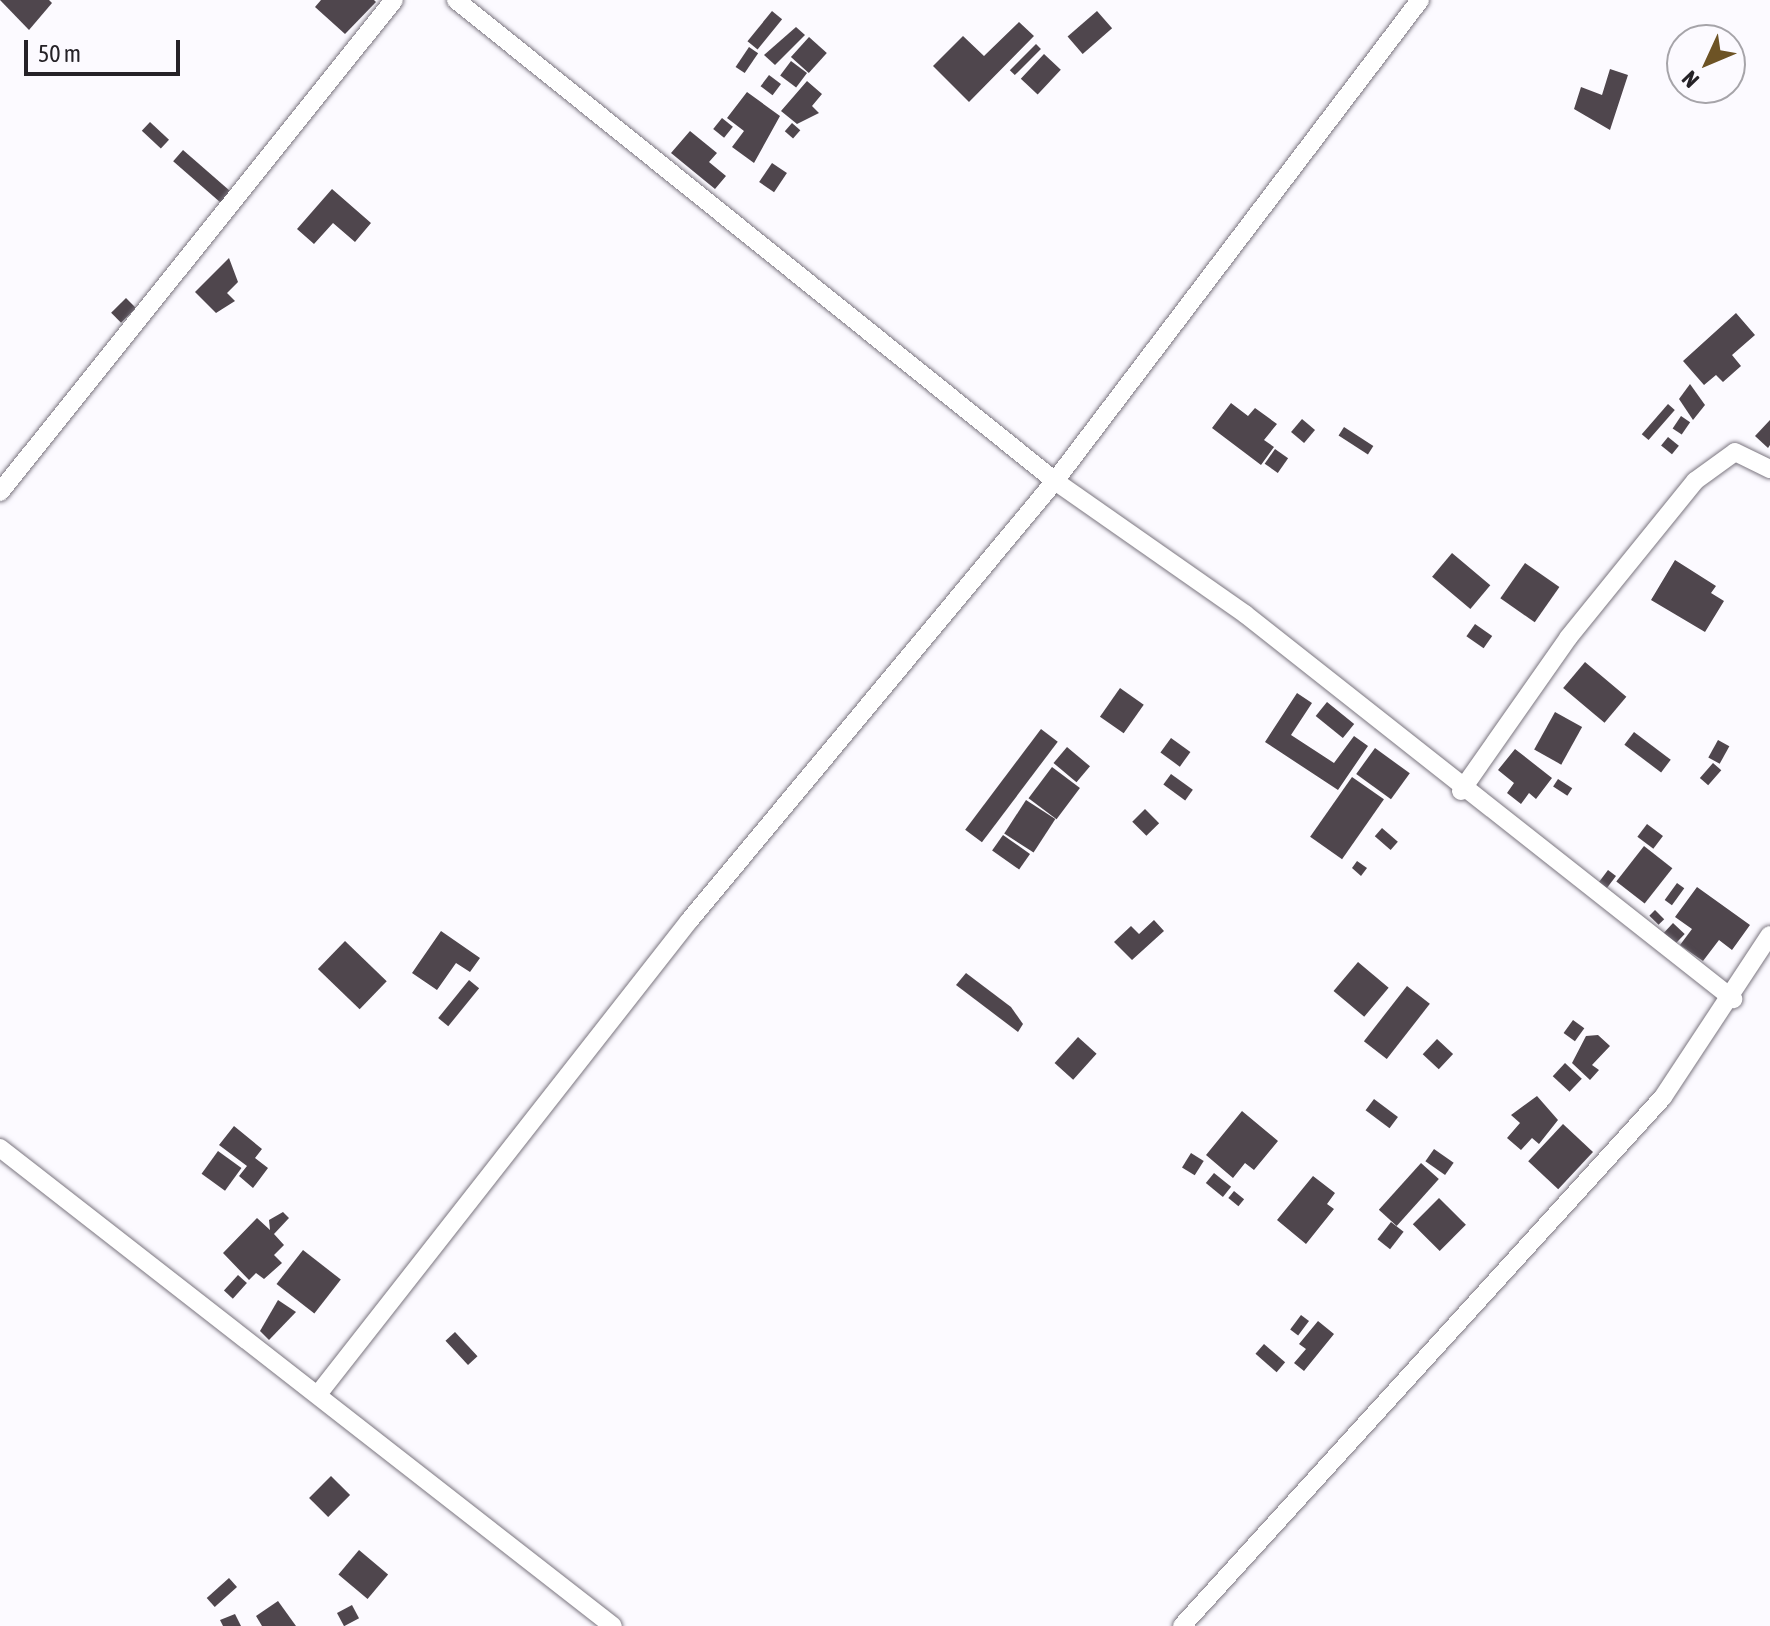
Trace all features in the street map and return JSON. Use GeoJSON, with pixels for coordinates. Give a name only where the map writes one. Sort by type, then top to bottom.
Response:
{"type":"FeatureCollection","features":[{"type":"Feature","properties":{"kind":"street"},"geometry":{"type":"LineString","coordinates":[[0,492],[394,0]]}},
{"type":"Feature","properties":{"kind":"street"},"geometry":{"type":"LineString","coordinates":[[456,0],[1055,481],[1245,614],[1461,791],[1733,999]]}},
{"type":"Feature","properties":{"kind":"street"},"geometry":{"type":"LineString","coordinates":[[319,1393],[689,921],[1055,481],[1420,0]]}},
{"type":"Feature","properties":{"kind":"street"},"geometry":{"type":"LineString","coordinates":[[1461,791],[1568,638],[1695,481],[1735,452],[1770,469]]}},
{"type":"Feature","properties":{"kind":"street"},"geometry":{"type":"LineString","coordinates":[[1182,1626],[1431,1345],[1532,1247],[1663,1097],[1733,999],[1770,935]]}},
{"type":"Feature","properties":{"kind":"street"},"geometry":{"type":"LineString","coordinates":[[0,1148],[319,1393],[613,1626]]}},
{"type":"Feature","properties":{"kind":"building"},"geometry":{"type":"Polygon","coordinates":[[[0,0],[49,0],[52,3],[29,30],[0,0]]]}},
{"type":"Feature","properties":{"kind":"building"},"geometry":{"type":"Polygon","coordinates":[[[321,0],[376,2],[345,34],[315,7],[321,0]]]}},
{"type":"Feature","properties":{"kind":"building"},"geometry":{"type":"Polygon","coordinates":[[[772,11],[782,19],[758,49],[747,41],[772,11]]]}},
{"type":"Feature","properties":{"kind":"building"},"geometry":{"type":"Polygon","coordinates":[[[1097,11],[1112,28],[1083,54],[1068,37],[1097,11]]]}},
{"type":"Feature","properties":{"kind":"building"},"geometry":{"type":"Polygon","coordinates":[[[1019,22],[1034,36],[969,102],[933,66],[963,36],[984,56],[1019,22]]]}},
{"type":"Feature","properties":{"kind":"building"},"geometry":{"type":"Polygon","coordinates":[[[796,27],[805,35],[775,65],[764,55],[796,27]]]}},
{"type":"Feature","properties":{"kind":"building"},"geometry":{"type":"Polygon","coordinates":[[[809,37],[827,53],[809,73],[791,57],[809,37]]]}},
{"type":"Feature","properties":{"kind":"building"},"geometry":{"type":"Polygon","coordinates":[[[1036,44],[1041,49],[1015,75],[1010,70],[1036,44]]]}},
{"type":"Feature","properties":{"kind":"building"},"geometry":{"type":"Polygon","coordinates":[[[749,47],[758,53],[745,73],[736,67],[749,47]]]}},
{"type":"Feature","properties":{"kind":"building"},"geometry":{"type":"Polygon","coordinates":[[[1044,54],[1061,70],[1038,95],[1021,79],[1044,54]]]}},
{"type":"Feature","properties":{"kind":"building"},"geometry":{"type":"Polygon","coordinates":[[[791,61],[807,73],[796,87],[780,75],[791,61]]]}},
{"type":"Feature","properties":{"kind":"building"},"geometry":{"type":"Polygon","coordinates":[[[1610,69],[1628,75],[1610,130],[1574,109],[1581,87],[1602,95],[1610,69]]]}},
{"type":"Feature","properties":{"kind":"building"},"geometry":{"type":"Polygon","coordinates":[[[769,75],[781,84],[773,95],[761,86],[769,75]]]}},
{"type":"Feature","properties":{"kind":"building"},"geometry":{"type":"Polygon","coordinates":[[[807,81],[822,94],[812,106],[819,113],[797,124],[781,111],[807,81]]]}},
{"type":"Feature","properties":{"kind":"building"},"geometry":{"type":"Polygon","coordinates":[[[747,92],[780,116],[754,163],[732,147],[744,131],[727,118],[747,92]]]}},
{"type":"Feature","properties":{"kind":"building"},"geometry":{"type":"Polygon","coordinates":[[[722,118],[733,127],[724,138],[713,129],[722,118]]]}},
{"type":"Feature","properties":{"kind":"building"},"geometry":{"type":"Polygon","coordinates":[[[150,122],[169,140],[161,149],[142,131],[150,122]]]}},
{"type":"Feature","properties":{"kind":"building"},"geometry":{"type":"Polygon","coordinates":[[[792,123],[800,130],[793,139],[785,131],[792,123]]]}},
{"type":"Feature","properties":{"kind":"building"},"geometry":{"type":"Polygon","coordinates":[[[690,131],[717,153],[709,162],[726,176],[715,189],[671,153],[690,131]]]}},
{"type":"Feature","properties":{"kind":"building"},"geometry":{"type":"Polygon","coordinates":[[[183,150],[232,193],[222,204],[173,161],[183,150]]]}},
{"type":"Feature","properties":{"kind":"building"},"geometry":{"type":"Polygon","coordinates":[[[772,163],[787,173],[774,192],[759,182],[772,163]]]}},
{"type":"Feature","properties":{"kind":"building"},"geometry":{"type":"Polygon","coordinates":[[[332,189],[371,223],[355,242],[333,223],[314,244],[297,229],[332,189]]]}},
{"type":"Feature","properties":{"kind":"building"},"geometry":{"type":"Polygon","coordinates":[[[229,258],[238,282],[227,293],[235,301],[216,313],[195,292],[229,258]]]}},
{"type":"Feature","properties":{"kind":"building"},"geometry":{"type":"Polygon","coordinates":[[[126,298],[136,308],[121,323],[111,313],[126,298]]]}},
{"type":"Feature","properties":{"kind":"building"},"geometry":{"type":"Polygon","coordinates":[[[1736,313],[1755,335],[1732,355],[1741,366],[1723,382],[1716,375],[1704,385],[1683,361],[1736,313]]]}},
{"type":"Feature","properties":{"kind":"building"},"geometry":{"type":"Polygon","coordinates":[[[1690,384],[1705,405],[1693,420],[1679,399],[1690,384]]]}},
{"type":"Feature","properties":{"kind":"building"},"geometry":{"type":"Polygon","coordinates":[[[1231,403],[1248,416],[1255,408],[1277,424],[1264,440],[1274,447],[1261,465],[1212,428],[1231,403]]]}},
{"type":"Feature","properties":{"kind":"building"},"geometry":{"type":"Polygon","coordinates":[[[1668,404],[1675,410],[1649,440],[1642,434],[1668,404]]]}},
{"type":"Feature","properties":{"kind":"building"},"geometry":{"type":"Polygon","coordinates":[[[1681,416],[1690,422],[1682,435],[1673,428],[1681,416]]]}},
{"type":"Feature","properties":{"kind":"building"},"geometry":{"type":"Polygon","coordinates":[[[1302,419],[1315,430],[1304,443],[1291,432],[1302,419]]]}},
{"type":"Feature","properties":{"kind":"building"},"geometry":{"type":"Polygon","coordinates":[[[1770,420],[1770,445],[1768,448],[1755,436],[1770,420]]]}},
{"type":"Feature","properties":{"kind":"building"},"geometry":{"type":"Polygon","coordinates":[[[1344,427],[1373,446],[1368,454],[1339,435],[1344,427]]]}},
{"type":"Feature","properties":{"kind":"building"},"geometry":{"type":"Polygon","coordinates":[[[1668,437],[1679,446],[1672,454],[1661,446],[1668,437]]]}},
{"type":"Feature","properties":{"kind":"building"},"geometry":{"type":"Polygon","coordinates":[[[1275,449],[1288,458],[1278,473],[1265,464],[1275,449]]]}},
{"type":"Feature","properties":{"kind":"building"},"geometry":{"type":"Polygon","coordinates":[[[1452,553],[1490,585],[1470,609],[1432,577],[1452,553]]]}},
{"type":"Feature","properties":{"kind":"building"},"geometry":{"type":"Polygon","coordinates":[[[1675,560],[1716,586],[1711,593],[1724,601],[1705,632],[1651,600],[1675,560]]]}},
{"type":"Feature","properties":{"kind":"building"},"geometry":{"type":"Polygon","coordinates":[[[1525,563],[1559,587],[1535,622],[1500,598],[1525,563]]]}},
{"type":"Feature","properties":{"kind":"building"},"geometry":{"type":"Polygon","coordinates":[[[1475,624],[1492,636],[1484,648],[1466,636],[1475,624]]]}},
{"type":"Feature","properties":{"kind":"building"},"geometry":{"type":"Polygon","coordinates":[[[1585,662],[1626,697],[1605,723],[1563,688],[1585,662]]]}},
{"type":"Feature","properties":{"kind":"building"},"geometry":{"type":"Polygon","coordinates":[[[1120,688],[1144,705],[1124,733],[1100,717],[1120,688]]]}},
{"type":"Feature","properties":{"kind":"building"},"geometry":{"type":"Polygon","coordinates":[[[1297,693],[1312,703],[1291,735],[1334,763],[1354,736],[1368,746],[1338,790],[1265,742],[1297,693]]]}},
{"type":"Feature","properties":{"kind":"building"},"geometry":{"type":"Polygon","coordinates":[[[1327,702],[1354,724],[1343,738],[1316,716],[1327,702]]]}},
{"type":"Feature","properties":{"kind":"building"},"geometry":{"type":"Polygon","coordinates":[[[1555,712],[1582,727],[1561,765],[1534,750],[1555,712]]]}},
{"type":"Feature","properties":{"kind":"building"},"geometry":{"type":"Polygon","coordinates":[[[1041,729],[1058,742],[982,842],[965,830],[1041,729]]]}},
{"type":"Feature","properties":{"kind":"building"},"geometry":{"type":"Polygon","coordinates":[[[1634,732],[1671,760],[1661,772],[1624,745],[1634,732]]]}},
{"type":"Feature","properties":{"kind":"building"},"geometry":{"type":"Polygon","coordinates":[[[1171,738],[1190,752],[1180,767],[1160,753],[1171,738]]]}},
{"type":"Feature","properties":{"kind":"building"},"geometry":{"type":"Polygon","coordinates":[[[1718,740],[1729,746],[1720,764],[1708,757],[1718,740]]]}},
{"type":"Feature","properties":{"kind":"building"},"geometry":{"type":"Polygon","coordinates":[[[1067,747],[1090,766],[1076,782],[1054,763],[1067,747]]]}},
{"type":"Feature","properties":{"kind":"building"},"geometry":{"type":"Polygon","coordinates":[[[1375,748],[1410,773],[1391,799],[1356,774],[1375,748]]]}},
{"type":"Feature","properties":{"kind":"building"},"geometry":{"type":"Polygon","coordinates":[[[1515,749],[1552,778],[1536,799],[1529,793],[1521,804],[1507,793],[1514,783],[1498,770],[1515,749]]]}},
{"type":"Feature","properties":{"kind":"building"},"geometry":{"type":"Polygon","coordinates":[[[1713,763],[1721,770],[1708,785],[1700,778],[1713,763]]]}},
{"type":"Feature","properties":{"kind":"building"},"geometry":{"type":"Polygon","coordinates":[[[1052,767],[1080,788],[1056,819],[1029,798],[1052,767]]]}},
{"type":"Feature","properties":{"kind":"building"},"geometry":{"type":"Polygon","coordinates":[[[1171,774],[1193,790],[1185,800],[1163,785],[1171,774]]]}},
{"type":"Feature","properties":{"kind":"building"},"geometry":{"type":"Polygon","coordinates":[[[1352,777],[1384,799],[1342,859],[1310,837],[1352,777]]]}},
{"type":"Feature","properties":{"kind":"building"},"geometry":{"type":"Polygon","coordinates":[[[1558,779],[1572,788],[1567,796],[1553,787],[1558,779]]]}},
{"type":"Feature","properties":{"kind":"building"},"geometry":{"type":"Polygon","coordinates":[[[1026,800],[1055,819],[1034,853],[1004,834],[1026,800]]]}},
{"type":"Feature","properties":{"kind":"building"},"geometry":{"type":"Polygon","coordinates":[[[1145,809],[1159,823],[1146,836],[1132,822],[1145,809]]]}},
{"type":"Feature","properties":{"kind":"building"},"geometry":{"type":"Polygon","coordinates":[[[1647,824],[1663,836],[1653,849],[1637,837],[1647,824]]]}},
{"type":"Feature","properties":{"kind":"building"},"geometry":{"type":"Polygon","coordinates":[[[1382,828],[1398,842],[1391,850],[1375,836],[1382,828]]]}},
{"type":"Feature","properties":{"kind":"building"},"geometry":{"type":"Polygon","coordinates":[[[1003,835],[1030,854],[1019,869],[992,851],[1003,835]]]}},
{"type":"Feature","properties":{"kind":"building"},"geometry":{"type":"Polygon","coordinates":[[[1644,846],[1672,868],[1645,904],[1616,881],[1644,846]]]}},
{"type":"Feature","properties":{"kind":"building"},"geometry":{"type":"Polygon","coordinates":[[[1357,861],[1367,868],[1361,876],[1352,868],[1357,861]]]}},
{"type":"Feature","properties":{"kind":"building"},"geometry":{"type":"Polygon","coordinates":[[[1608,870],[1616,876],[1604,892],[1596,886],[1608,870]]]}},
{"type":"Feature","properties":{"kind":"building"},"geometry":{"type":"Polygon","coordinates":[[[1677,883],[1684,888],[1672,905],[1665,900],[1677,883]]]}},
{"type":"Feature","properties":{"kind":"building"},"geometry":{"type":"Polygon","coordinates":[[[1697,887],[1750,925],[1732,950],[1719,940],[1703,961],[1680,945],[1692,929],[1675,917],[1697,887]]]}},
{"type":"Feature","properties":{"kind":"building"},"geometry":{"type":"Polygon","coordinates":[[[1655,910],[1664,919],[1659,925],[1649,916],[1655,910]]]}},
{"type":"Feature","properties":{"kind":"building"},"geometry":{"type":"Polygon","coordinates":[[[1154,920],[1164,931],[1132,960],[1114,942],[1131,926],[1139,934],[1154,920]]]}},
{"type":"Feature","properties":{"kind":"building"},"geometry":{"type":"Polygon","coordinates":[[[1673,923],[1685,934],[1674,946],[1662,935],[1673,923]]]}},
{"type":"Feature","properties":{"kind":"building"},"geometry":{"type":"Polygon","coordinates":[[[441,931],[480,958],[470,972],[456,963],[437,990],[412,973],[441,931]]]}},
{"type":"Feature","properties":{"kind":"building"},"geometry":{"type":"Polygon","coordinates":[[[345,941],[387,981],[360,1009],[318,969],[345,941]]]}},
{"type":"Feature","properties":{"kind":"building"},"geometry":{"type":"Polygon","coordinates":[[[1358,962],[1389,988],[1364,1017],[1334,991],[1358,962]]]}},
{"type":"Feature","properties":{"kind":"building"},"geometry":{"type":"Polygon","coordinates":[[[966,973],[1011,1007],[1023,1024],[1018,1032],[956,985],[966,973]]]}},
{"type":"Feature","properties":{"kind":"building"},"geometry":{"type":"Polygon","coordinates":[[[469,980],[479,988],[448,1026],[438,1018],[469,980]]]}},
{"type":"Feature","properties":{"kind":"building"},"geometry":{"type":"Polygon","coordinates":[[[1407,986],[1430,1004],[1387,1059],[1364,1041],[1407,986]]]}},
{"type":"Feature","properties":{"kind":"building"},"geometry":{"type":"Polygon","coordinates":[[[1573,1020],[1584,1028],[1575,1041],[1564,1033],[1573,1020]]]}},
{"type":"Feature","properties":{"kind":"building"},"geometry":{"type":"Polygon","coordinates":[[[1598,1035],[1610,1046],[1592,1065],[1599,1070],[1590,1080],[1572,1063],[1586,1036],[1598,1035]]]}},
{"type":"Feature","properties":{"kind":"building"},"geometry":{"type":"Polygon","coordinates":[[[1078,1037],[1097,1054],[1073,1080],[1055,1063],[1078,1037]]]}},
{"type":"Feature","properties":{"kind":"building"},"geometry":{"type":"Polygon","coordinates":[[[1437,1039],[1453,1054],[1439,1069],[1423,1054],[1437,1039]]]}},
{"type":"Feature","properties":{"kind":"building"},"geometry":{"type":"Polygon","coordinates":[[[1565,1063],[1582,1079],[1570,1092],[1553,1076],[1565,1063]]]}},
{"type":"Feature","properties":{"kind":"building"},"geometry":{"type":"Polygon","coordinates":[[[1537,1096],[1558,1120],[1539,1144],[1532,1138],[1521,1150],[1507,1138],[1520,1123],[1511,1115],[1537,1096]]]}},
{"type":"Feature","properties":{"kind":"building"},"geometry":{"type":"Polygon","coordinates":[[[1374,1099],[1398,1117],[1390,1128],[1366,1110],[1374,1099]]]}},
{"type":"Feature","properties":{"kind":"building"},"geometry":{"type":"Polygon","coordinates":[[[1242,1111],[1278,1141],[1254,1170],[1245,1163],[1233,1178],[1206,1155],[1242,1111]]]}},
{"type":"Feature","properties":{"kind":"building"},"geometry":{"type":"Polygon","coordinates":[[[1563,1124],[1593,1152],[1558,1189],[1528,1161],[1563,1124]]]}},
{"type":"Feature","properties":{"kind":"building"},"geometry":{"type":"Polygon","coordinates":[[[234,1126],[262,1149],[255,1158],[268,1168],[253,1188],[239,1176],[247,1166],[219,1145],[234,1126]]]}},
{"type":"Feature","properties":{"kind":"building"},"geometry":{"type":"Polygon","coordinates":[[[1434,1149],[1454,1163],[1445,1175],[1425,1161],[1434,1149]]]}},
{"type":"Feature","properties":{"kind":"building"},"geometry":{"type":"Polygon","coordinates":[[[218,1151],[241,1168],[225,1191],[202,1174],[218,1151]]]}},
{"type":"Feature","properties":{"kind":"building"},"geometry":{"type":"Polygon","coordinates":[[[1191,1153],[1204,1161],[1195,1175],[1182,1167],[1191,1153]]]}},
{"type":"Feature","properties":{"kind":"building"},"geometry":{"type":"Polygon","coordinates":[[[1421,1163],[1439,1179],[1397,1226],[1379,1210],[1421,1163]]]}},
{"type":"Feature","properties":{"kind":"building"},"geometry":{"type":"Polygon","coordinates":[[[1214,1173],[1231,1187],[1223,1197],[1206,1183],[1214,1173]]]}},
{"type":"Feature","properties":{"kind":"building"},"geometry":{"type":"Polygon","coordinates":[[[1313,1176],[1335,1193],[1327,1204],[1334,1209],[1306,1244],[1277,1220],[1313,1176]]]}},
{"type":"Feature","properties":{"kind":"building"},"geometry":{"type":"Polygon","coordinates":[[[1234,1191],[1244,1199],[1238,1206],[1228,1198],[1234,1191]]]}},
{"type":"Feature","properties":{"kind":"building"},"geometry":{"type":"Polygon","coordinates":[[[1439,1198],[1466,1225],[1440,1251],[1413,1224],[1439,1198]]]}},
{"type":"Feature","properties":{"kind":"building"},"geometry":{"type":"Polygon","coordinates":[[[283,1212],[289,1218],[274,1234],[284,1245],[274,1255],[282,1263],[264,1279],[256,1273],[249,1280],[223,1253],[257,1218],[270,1230],[269,1220],[283,1212]]]}},
{"type":"Feature","properties":{"kind":"building"},"geometry":{"type":"Polygon","coordinates":[[[1391,1222],[1404,1232],[1390,1249],[1377,1239],[1391,1222]]]}},
{"type":"Feature","properties":{"kind":"building"},"geometry":{"type":"Polygon","coordinates":[[[303,1250],[341,1280],[314,1313],[277,1284],[303,1250]]]}},
{"type":"Feature","properties":{"kind":"building"},"geometry":{"type":"Polygon","coordinates":[[[238,1275],[247,1283],[233,1299],[224,1291],[238,1275]]]}},
{"type":"Feature","properties":{"kind":"building"},"geometry":{"type":"Polygon","coordinates":[[[278,1300],[296,1312],[269,1340],[260,1331],[278,1300]]]}},
{"type":"Feature","properties":{"kind":"building"},"geometry":{"type":"Polygon","coordinates":[[[1301,1315],[1309,1321],[1298,1335],[1290,1329],[1301,1315]]]}},
{"type":"Feature","properties":{"kind":"building"},"geometry":{"type":"Polygon","coordinates":[[[1318,1321],[1334,1334],[1304,1371],[1294,1363],[1306,1349],[1299,1344],[1318,1321]]]}},
{"type":"Feature","properties":{"kind":"building"},"geometry":{"type":"Polygon","coordinates":[[[455,1332],[478,1356],[468,1365],[445,1341],[455,1332]]]}},
{"type":"Feature","properties":{"kind":"building"},"geometry":{"type":"Polygon","coordinates":[[[1264,1344],[1285,1362],[1277,1372],[1255,1354],[1264,1344]]]}},
{"type":"Feature","properties":{"kind":"building"},"geometry":{"type":"Polygon","coordinates":[[[331,1476],[350,1495],[328,1517],[309,1498],[331,1476]]]}},
{"type":"Feature","properties":{"kind":"building"},"geometry":{"type":"Polygon","coordinates":[[[359,1550],[388,1574],[368,1599],[338,1575],[359,1550]]]}},
{"type":"Feature","properties":{"kind":"building"},"geometry":{"type":"Polygon","coordinates":[[[229,1578],[237,1587],[215,1607],[207,1598],[229,1578]]]}},
{"type":"Feature","properties":{"kind":"building"},"geometry":{"type":"Polygon","coordinates":[[[278,1601],[296,1626],[262,1626],[256,1616],[278,1601]]]}},
{"type":"Feature","properties":{"kind":"building"},"geometry":{"type":"Polygon","coordinates":[[[352,1605],[359,1618],[344,1626],[337,1613],[352,1605]]]}},
{"type":"Feature","properties":{"kind":"building"},"geometry":{"type":"Polygon","coordinates":[[[235,1614],[241,1626],[223,1626],[220,1620],[235,1614]]]}}]}
